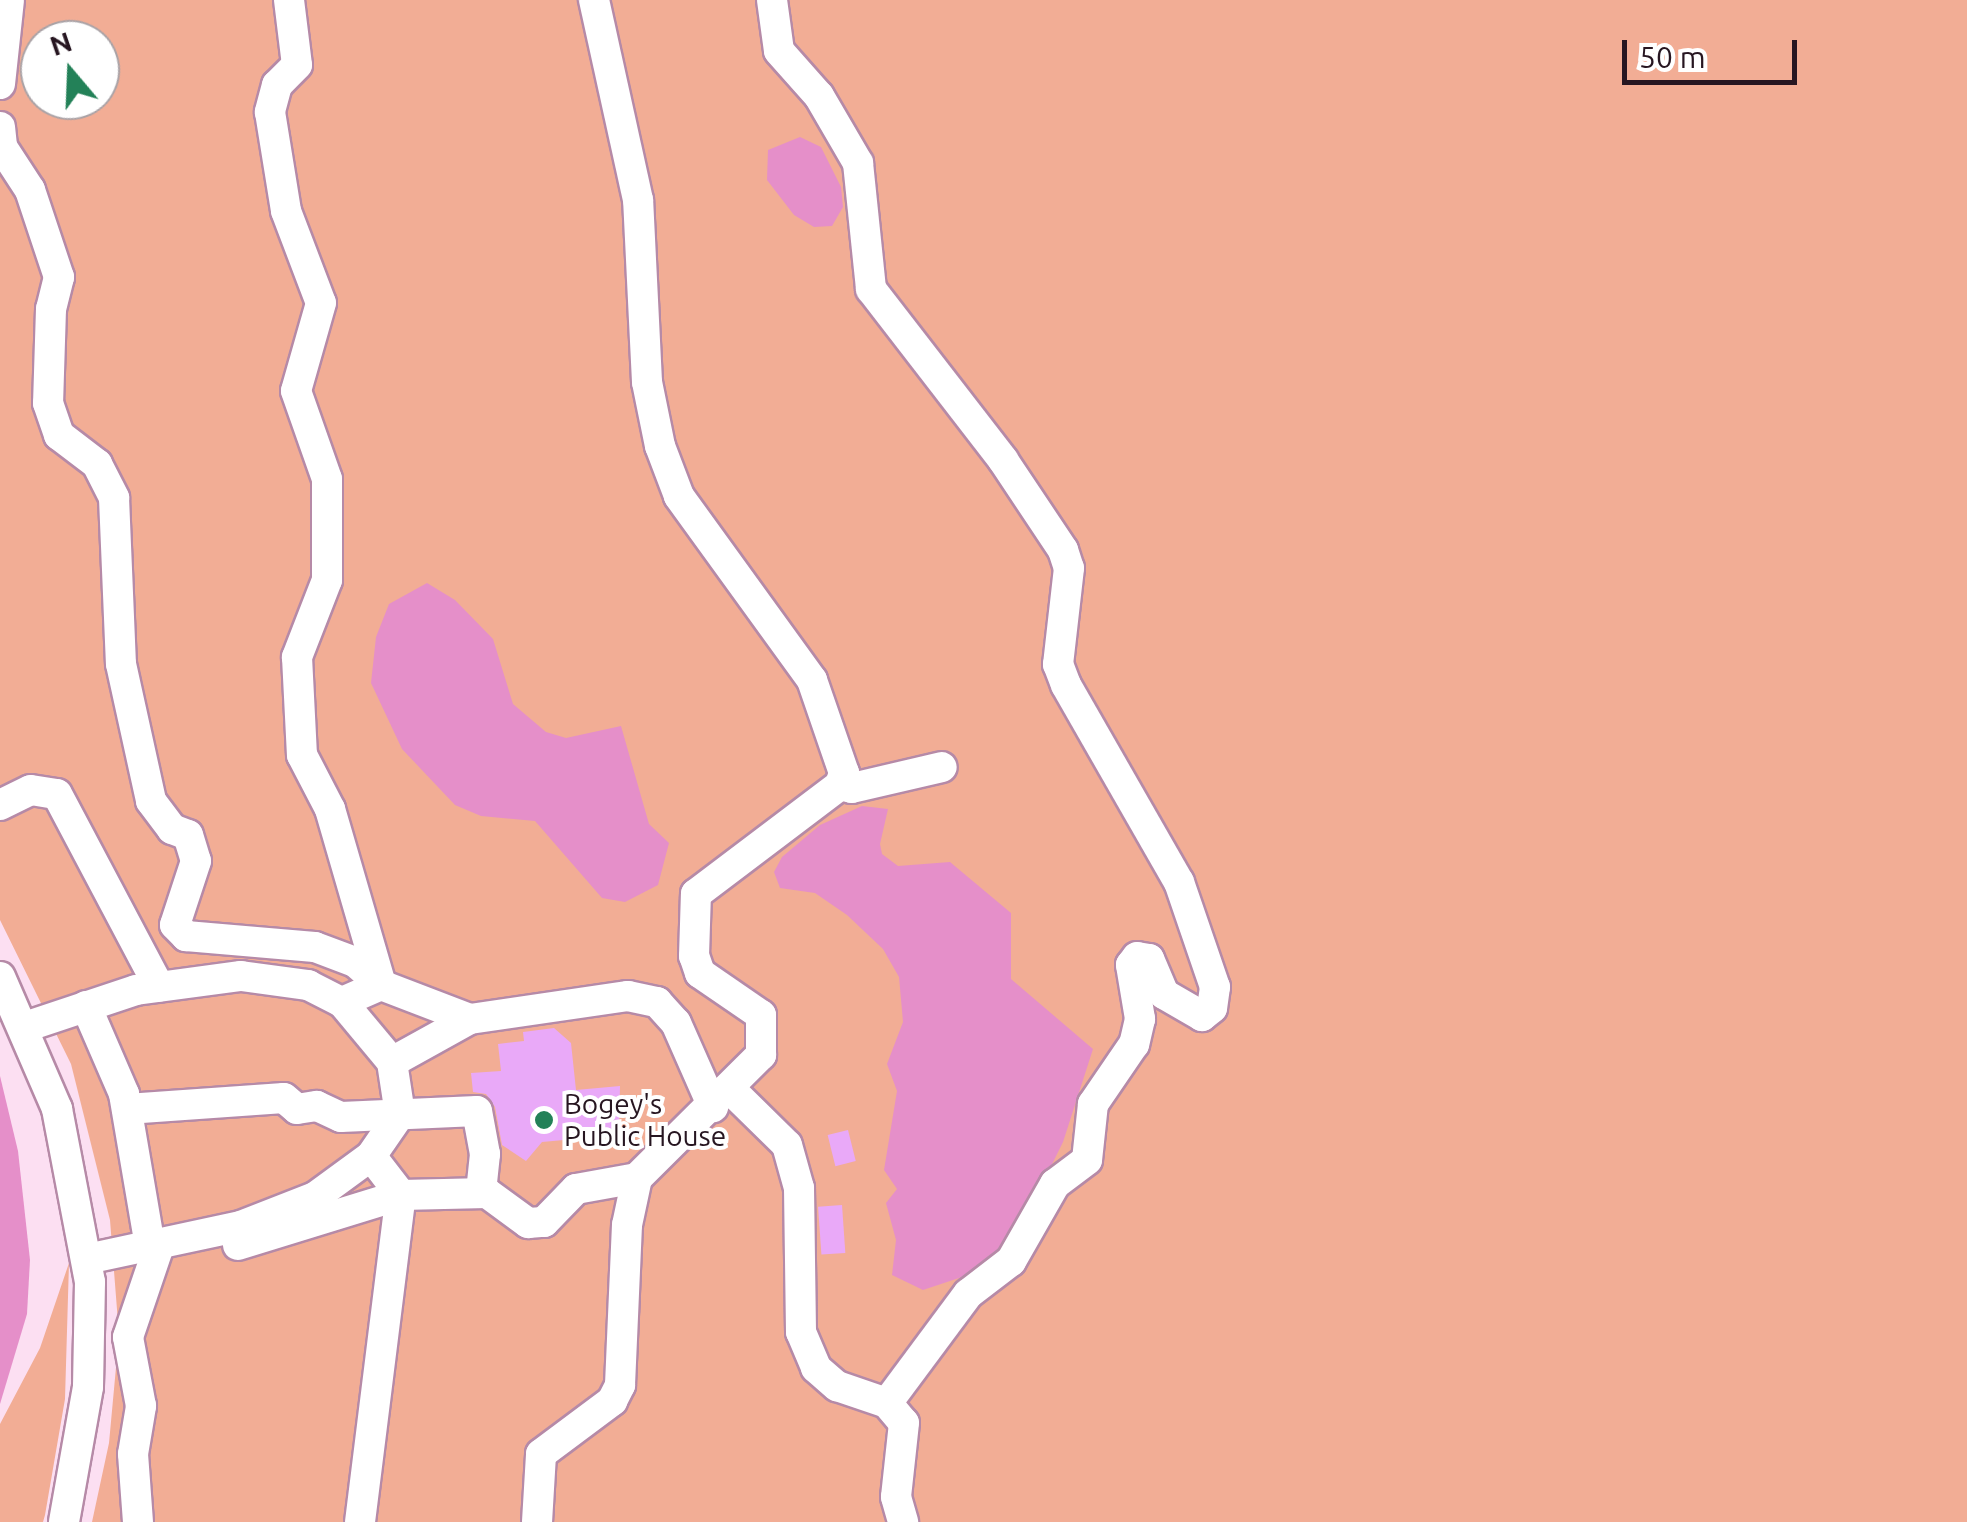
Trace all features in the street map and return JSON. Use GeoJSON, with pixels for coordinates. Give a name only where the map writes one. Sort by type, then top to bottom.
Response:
{"type":"FeatureCollection","features":[{"type":"Feature","properties":{"kind":"street"},"geometry":{"type":"LineString","coordinates":[[0,84],[9,0]]}},
{"type":"Feature","properties":{"kind":"street"},"geometry":{"type":"LineString","coordinates":[[289,0],[298,66],[277,85],[270,112],[286,211],[321,303],[296,391],[327,479],[327,580],[296,657],[302,755],[330,809],[380,985]]}},
{"type":"Feature","properties":{"kind":"street"},"geometry":{"type":"LineString","coordinates":[[87,1259],[154,1252],[402,1195],[481,1193],[528,1223],[544,1222],[576,1188],[637,1178],[722,1098],[760,1055],[765,1026],[751,1004],[700,973],[694,956],[696,894],[840,785],[842,757],[812,680],[679,496],[660,446],[647,382],[638,200],[594,0]]}},
{"type":"Feature","properties":{"kind":"street"},"geometry":{"type":"LineString","coordinates":[[772,0],[779,52],[819,96],[858,163],[870,289],[1003,460],[1063,550],[1069,568],[1058,664],[1066,685],[1179,882],[1214,987],[1212,1008],[1202,1016],[1164,994],[1149,959],[1136,957],[1131,965],[1140,1019],[1134,1044],[1093,1104],[1087,1160],[1056,1184],[1011,1261],[968,1294],[886,1402]]}},
{"type":"Feature","properties":{"kind":"street"},"geometry":{"type":"LineString","coordinates":[[0,128],[2,148],[30,190],[60,276],[51,309],[48,403],[59,434],[97,464],[114,498],[121,664],[151,801],[172,829],[188,835],[196,861],[176,925],[186,936],[315,948],[355,962],[380,985],[470,1019]]}},
{"type":"Feature","properties":{"kind":"street"},"geometry":{"type":"LineString","coordinates":[[840,785],[852,788],[942,767]]}},
{"type":"Feature","properties":{"kind":"street"},"geometry":{"type":"LineString","coordinates":[[0,805],[31,790],[57,794],[159,987]]}},
{"type":"Feature","properties":{"kind":"street"},"geometry":{"type":"LineString","coordinates":[[24,1027],[159,987],[241,976],[308,985],[342,1002],[392,1062],[400,1114],[371,1156],[315,1197],[241,1226],[154,1252]]}},
{"type":"Feature","properties":{"kind":"street"},"geometry":{"type":"LineString","coordinates":[[0,978],[24,1027],[68,1148],[87,1259],[88,1387],[64,1522]]}},
{"type":"Feature","properties":{"kind":"street"},"geometry":{"type":"LineString","coordinates":[[342,1002],[380,985]]}},
{"type":"Feature","properties":{"kind":"street"},"geometry":{"type":"LineString","coordinates":[[392,1062],[470,1019],[628,996],[657,1002],[676,1023],[722,1098],[788,1145],[799,1188],[800,1332],[816,1368],[837,1386],[886,1402],[904,1424],[896,1497],[903,1522]]}},
{"type":"Feature","properties":{"kind":"street"},"geometry":{"type":"LineString","coordinates":[[86,1006],[127,1109],[154,1252],[128,1337],[140,1406],[133,1454],[138,1522]]}},
{"type":"Feature","properties":{"kind":"street"},"geometry":{"type":"LineString","coordinates":[[127,1109],[284,1098],[297,1109],[317,1106],[340,1117],[478,1111],[485,1154],[481,1193]]}},
{"type":"Feature","properties":{"kind":"street"},"geometry":{"type":"LineString","coordinates":[[360,1522],[402,1195],[371,1156]]}},
{"type":"Feature","properties":{"kind":"street"},"geometry":{"type":"LineString","coordinates":[[537,1522],[541,1454],[564,1430],[612,1401],[620,1384],[627,1224],[637,1178]]}},
{"type":"Feature","properties":{"kind":"shaded area"},"geometry":{"type":"Polygon","coordinates":[[[0,0],[1967,0],[1967,1522],[92,1522],[109,1443],[119,1335],[110,1220],[71,1064],[0,920],[0,0]]]}},
{"type":"Feature","properties":{"kind":"shaded area"},"geometry":{"type":"Polygon","coordinates":[[[800,137],[821,147],[841,187],[843,207],[832,226],[814,227],[794,215],[767,180],[768,150],[800,137]]]}},
{"type":"Feature","properties":{"kind":"shaded area"},"geometry":{"type":"Polygon","coordinates":[[[427,583],[455,600],[493,639],[513,704],[546,732],[566,738],[621,726],[649,824],[669,843],[658,885],[625,902],[602,898],[535,821],[481,816],[455,805],[402,749],[371,683],[376,637],[389,604],[427,583]]]}},
{"type":"Feature","properties":{"kind":"shaded area"},"geometry":{"type":"Polygon","coordinates":[[[862,806],[888,809],[880,844],[882,854],[898,866],[950,862],[1011,913],[1011,979],[1093,1049],[1063,1142],[1013,1243],[971,1274],[923,1290],[892,1275],[896,1240],[886,1203],[897,1189],[884,1170],[897,1091],[887,1064],[903,1022],[899,977],[883,949],[847,915],[815,893],[780,888],[774,872],[782,857],[820,825],[862,806]]]}},
{"type":"Feature","properties":{"kind":"shaded area"},"geometry":{"type":"Polygon","coordinates":[[[0,1076],[18,1151],[30,1260],[27,1314],[0,1404],[0,1076]]]}},
{"type":"Feature","properties":{"kind":"shaded area"},"geometry":{"type":"Polygon","coordinates":[[[69,1263],[65,1399],[45,1515],[43,1522],[0,1522],[0,1424],[40,1348],[69,1263]]]}},
{"type":"Feature","properties":{"kind":"building"},"geometry":{"type":"Polygon","coordinates":[[[554,1028],[571,1043],[576,1090],[620,1086],[619,1135],[542,1142],[526,1161],[502,1145],[495,1107],[486,1094],[473,1092],[471,1073],[501,1071],[498,1044],[524,1041],[523,1032],[554,1028]]]}},
{"type":"Feature","properties":{"kind":"building"},"geometry":{"type":"Polygon","coordinates":[[[848,1130],[856,1161],[835,1166],[828,1135],[848,1130]]]}},
{"type":"Feature","properties":{"kind":"building"},"geometry":{"type":"Polygon","coordinates":[[[842,1205],[845,1253],[821,1255],[818,1207],[842,1205]]]}},
{"type":"Feature","properties":{"kind":"place","name":"Bogey's Public House"},"geometry":{"type":"Point","coordinates":[544,1120]}}]}
